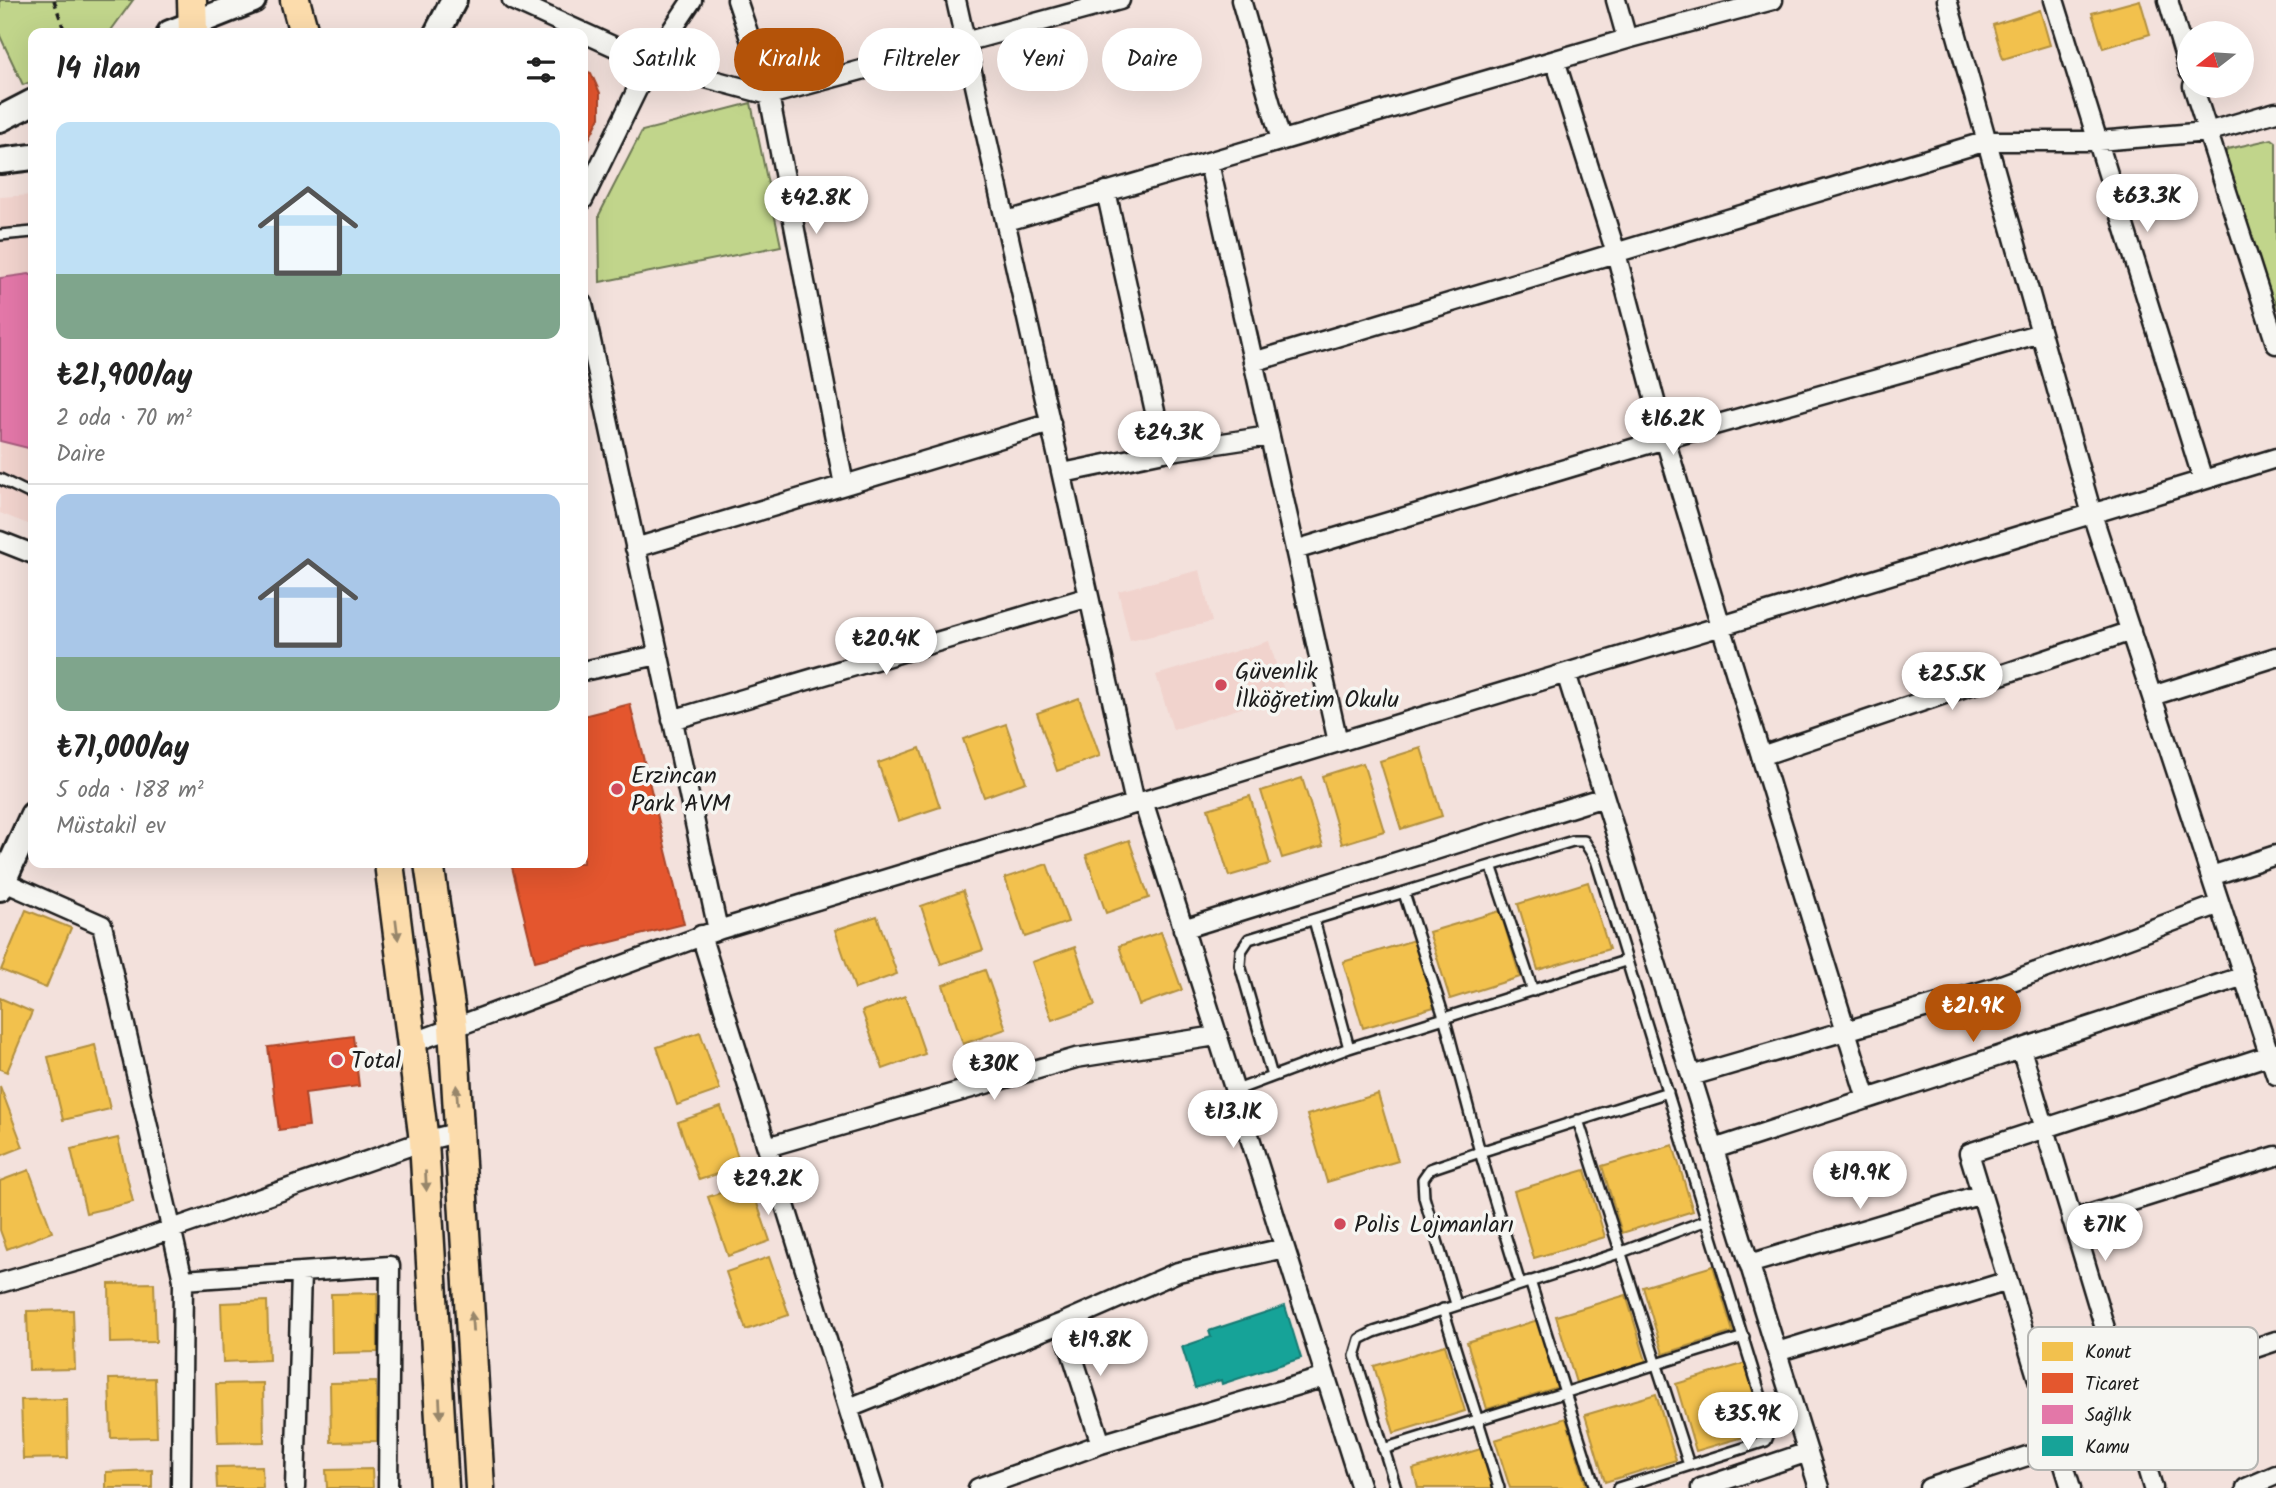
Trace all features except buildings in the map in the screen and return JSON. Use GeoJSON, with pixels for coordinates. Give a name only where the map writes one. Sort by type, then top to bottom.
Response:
{"type":"FeatureCollection","features":[{"type":"Feature","properties":{"kind":"main road"},"geometry":{"type":"LineString","coordinates":[[187,22],[253,0]]}},
{"type":"Feature","properties":{"kind":"main road"},"geometry":{"type":"LineString","coordinates":[[295,0],[303,28]]}},
{"type":"Feature","properties":{"kind":"main road"},"geometry":{"type":"LineString","coordinates":[[440,28],[454,0]]}},
{"type":"Feature","properties":{"kind":"main road"},"geometry":{"type":"LineString","coordinates":[[0,118],[28,104]]}},
{"type":"Feature","properties":{"kind":"main road"},"geometry":{"type":"LineString","coordinates":[[0,161],[28,158]]}},
{"type":"Feature","properties":{"kind":"main road"},"geometry":{"type":"LineString","coordinates":[[1,883],[28,825]]}},
{"type":"Feature","properties":{"kind":"main road"},"geometry":{"type":"LineString","coordinates":[[389,868],[424,1141],[444,1488]]}},
{"type":"Feature","properties":{"kind":"main road"},"geometry":{"type":"LineString","coordinates":[[430,868],[453,1027],[480,1488]]}},
{"type":"Feature","properties":{"kind":"street"},"geometry":{"type":"LineString","coordinates":[[512,0],[573,28]]}},
{"type":"Feature","properties":{"kind":"street"},"geometry":{"type":"LineString","coordinates":[[673,28],[692,0]]}},
{"type":"Feature","properties":{"kind":"street"},"geometry":{"type":"LineString","coordinates":[[737,0],[769,96],[844,485]]}},
{"type":"Feature","properties":{"kind":"street"},"geometry":{"type":"LineString","coordinates":[[956,0],[963,28]]}},
{"type":"Feature","properties":{"kind":"street"},"geometry":{"type":"LineString","coordinates":[[983,36],[1120,0]]}},
{"type":"Feature","properties":{"kind":"street"},"geometry":{"type":"LineString","coordinates":[[1241,0],[1281,140]]}},
{"type":"Feature","properties":{"kind":"street"},"geometry":{"type":"LineString","coordinates":[[1616,0],[1627,39]]}},
{"type":"Feature","properties":{"kind":"street"},"geometry":{"type":"LineString","coordinates":[[1007,221],[1627,39],[1773,0]]}},
{"type":"Feature","properties":{"kind":"street"},"geometry":{"type":"LineString","coordinates":[[1947,0],[2092,514],[2244,976],[2273,1054],[2276,1075]]}},
{"type":"Feature","properties":{"kind":"street"},"geometry":{"type":"LineString","coordinates":[[2054,0],[2203,480]]}},
{"type":"Feature","properties":{"kind":"street"},"geometry":{"type":"LineString","coordinates":[[2168,0],[2177,31]]}},
{"type":"Feature","properties":{"kind":"street"},"geometry":{"type":"LineString","coordinates":[[588,35],[609,44]]}},
{"type":"Feature","properties":{"kind":"street"},"geometry":{"type":"LineString","coordinates":[[1555,60],[1616,253],[1665,439],[1721,626],[1867,1099]]}},
{"type":"Feature","properties":{"kind":"street"},"geometry":{"type":"LineString","coordinates":[[720,82],[769,96],[858,71]]}},
{"type":"Feature","properties":{"kind":"street"},"geometry":{"type":"LineString","coordinates":[[588,190],[636,91]]}},
{"type":"Feature","properties":{"kind":"street"},"geometry":{"type":"LineString","coordinates":[[977,91],[1089,597],[1139,802],[1183,929],[1361,1488]]}},
{"type":"Feature","properties":{"kind":"street"},"geometry":{"type":"LineString","coordinates":[[2197,98],[2276,344]]}},
{"type":"Feature","properties":{"kind":"street"},"geometry":{"type":"LineString","coordinates":[[1253,362],[1987,141],[2098,142],[2207,132],[2276,112]]}},
{"type":"Feature","properties":{"kind":"street"},"geometry":{"type":"LineString","coordinates":[[1209,163],[1339,742]]}},
{"type":"Feature","properties":{"kind":"street"},"geometry":{"type":"LineString","coordinates":[[1105,191],[1164,452]]}},
{"type":"Feature","properties":{"kind":"street"},"geometry":{"type":"LineString","coordinates":[[588,327],[672,720],[709,932],[767,1147],[873,1488]]}},
{"type":"Feature","properties":{"kind":"street"},"geometry":{"type":"LineString","coordinates":[[1295,550],[1665,439],[2041,333]]}},
{"type":"Feature","properties":{"kind":"street"},"geometry":{"type":"LineString","coordinates":[[635,548],[1051,423]]}},
{"type":"Feature","properties":{"kind":"street"},"geometry":{"type":"LineString","coordinates":[[1063,473],[1164,452],[1269,436]]}},
{"type":"Feature","properties":{"kind":"street"},"geometry":{"type":"LineString","coordinates":[[412,1043],[709,932],[2276,458]]}},
{"type":"Feature","properties":{"kind":"street"},"geometry":{"type":"LineString","coordinates":[[0,541],[28,552]]}},
{"type":"Feature","properties":{"kind":"street"},"geometry":{"type":"LineString","coordinates":[[672,720],[1089,597]]}},
{"type":"Feature","properties":{"kind":"street"},"geometry":{"type":"LineString","coordinates":[[1761,756],[2131,631]]}},
{"type":"Feature","properties":{"kind":"street"},"geometry":{"type":"LineString","coordinates":[[588,670],[658,655]]}},
{"type":"Feature","properties":{"kind":"street"},"geometry":{"type":"LineString","coordinates":[[2152,696],[2276,657]]}},
{"type":"Feature","properties":{"kind":"street"},"geometry":{"type":"LineString","coordinates":[[1566,673],[1819,1488]]}},
{"type":"Feature","properties":{"kind":"street"},"geometry":{"type":"LineString","coordinates":[[1183,929],[1604,797]]}},
{"type":"Feature","properties":{"kind":"street"},"geometry":{"type":"LineString","coordinates":[[2211,876],[2276,855]]}},
{"type":"Feature","properties":{"kind":"street"},"geometry":{"type":"LineString","coordinates":[[1,883],[102,925],[183,1280],[181,1488]]}},
{"type":"Feature","properties":{"kind":"street"},"geometry":{"type":"LineString","coordinates":[[1691,1076],[1993,988],[2220,904]]}},
{"type":"Feature","properties":{"kind":"street"},"geometry":{"type":"LineString","coordinates":[[1714,1149],[2244,976]]}},
{"type":"Feature","properties":{"kind":"street"},"geometry":{"type":"LineString","coordinates":[[767,1147],[1076,1058],[1216,1036]]}},
{"type":"Feature","properties":{"kind":"street"},"geometry":{"type":"LineString","coordinates":[[2021,1049],[2104,1327]]}},
{"type":"Feature","properties":{"kind":"street"},"geometry":{"type":"LineString","coordinates":[[2028,1347],[1969,1153],[2273,1054]]}},
{"type":"Feature","properties":{"kind":"street"},"geometry":{"type":"LineString","coordinates":[[0,1283],[92,1257],[424,1141],[460,1132]]}},
{"type":"Feature","properties":{"kind":"street"},"geometry":{"type":"LineString","coordinates":[[2072,1220],[2276,1156]]}},
{"type":"Feature","properties":{"kind":"street"},"geometry":{"type":"LineString","coordinates":[[1749,1264],[1982,1194]]}},
{"type":"Feature","properties":{"kind":"street"},"geometry":{"type":"LineString","coordinates":[[849,1408],[1062,1323],[1178,1272],[1284,1248]]}},
{"type":"Feature","properties":{"kind":"street"},"geometry":{"type":"LineString","coordinates":[[183,1280],[390,1266],[388,1488]]}},
{"type":"Feature","properties":{"kind":"street"},"geometry":{"type":"LineString","coordinates":[[295,1488],[301,1272]]}},
{"type":"Feature","properties":{"kind":"street"},"geometry":{"type":"LineString","coordinates":[[1776,1352],[2008,1281]]}},
{"type":"Feature","properties":{"kind":"street"},"geometry":{"type":"LineString","coordinates":[[1062,1323],[1101,1444]]}},
{"type":"Feature","properties":{"kind":"street"},"geometry":{"type":"LineString","coordinates":[[2258,1347],[2276,1341]]}},
{"type":"Feature","properties":{"kind":"street"},"geometry":{"type":"LineString","coordinates":[[978,1488],[1101,1444],[1325,1377]]}},
{"type":"Feature","properties":{"kind":"street"},"geometry":{"type":"LineString","coordinates":[[1701,1488],[1808,1451]]}},
{"type":"Feature","properties":{"kind":"street"},"geometry":{"type":"LineString","coordinates":[[1929,1488],[2028,1456]]}},
{"type":"Feature","properties":{"kind":"street"},"geometry":{"type":"LineString","coordinates":[[2065,1470],[2071,1488]]}},
{"type":"Feature","properties":{"kind":"street"},"geometry":{"type":"LineString","coordinates":[[2148,1470],[2153,1488]]}},
{"type":"Feature","properties":{"kind":"street"},"geometry":{"type":"LineString","coordinates":[[2246,1488],[2276,1475]]}},
{"type":"Feature","properties":{"kind":"lane"},"geometry":{"type":"LineString","coordinates":[[0,235],[28,232]]}},
{"type":"Feature","properties":{"kind":"lane"},"geometry":{"type":"LineString","coordinates":[[0,480],[28,493]]}},
{"type":"Feature","properties":{"kind":"lane"},"geometry":{"type":"LineString","coordinates":[[1272,1076],[1240,965],[1241,951],[1249,939],[1492,868],[1573,841],[1584,841],[1596,860],[1771,1429],[1766,1441],[1618,1488]]}},
{"type":"Feature","properties":{"kind":"lane"},"geometry":{"type":"LineString","coordinates":[[1492,868],[1533,991]]}},
{"type":"Feature","properties":{"kind":"lane"},"geometry":{"type":"LineString","coordinates":[[1404,893],[1445,1020],[1480,1152],[1520,1284]]}},
{"type":"Feature","properties":{"kind":"lane"},"geometry":{"type":"LineString","coordinates":[[1314,920],[1349,1048]]}},
{"type":"Feature","properties":{"kind":"lane"},"geometry":{"type":"LineString","coordinates":[[1234,1091],[1349,1048],[1445,1020],[1625,961]]}},
{"type":"Feature","properties":{"kind":"lane"},"geometry":{"type":"LineString","coordinates":[[1457,1304],[1424,1197],[1423,1179],[1430,1169],[1668,1091]]}},
{"type":"Feature","properties":{"kind":"lane"},"geometry":{"type":"LineString","coordinates":[[1578,1120],[1689,1465]]}},
{"type":"Feature","properties":{"kind":"lane"},"geometry":{"type":"LineString","coordinates":[[1396,1488],[1355,1356],[1360,1339],[1443,1308],[1619,1253],[1707,1220]]}},
{"type":"Feature","properties":{"kind":"lane"},"geometry":{"type":"LineString","coordinates":[[1530,1281],[1595,1488]]}},
{"type":"Feature","properties":{"kind":"lane"},"geometry":{"type":"LineString","coordinates":[[1443,1308],[1499,1488]]}},
{"type":"Feature","properties":{"kind":"lane"},"geometry":{"type":"LineString","coordinates":[[1383,1449],[1744,1337]]}},
{"type":"Feature","properties":{"kind":"path"},"geometry":{"type":"LineString","coordinates":[[54,0],[63,28]]}},
{"type":"Feature","properties":{"kind":"shaded area"},"geometry":{"type":"Polygon","coordinates":[[[28,195],[28,524],[0,513],[0,197],[28,195]]]}},
{"type":"Feature","properties":{"kind":"shaded area","name":"Güvenlik İlköğretim Okulu"},"geometry":{"type":"Polygon","coordinates":[[[1200,570],[1212,622],[1130,641],[1118,591],[1200,570]]]}},
{"type":"Feature","properties":{"kind":"shaded area","name":"Güvenlik İlköğretim Okulu"},"geometry":{"type":"Polygon","coordinates":[[[1269,641],[1285,694],[1173,730],[1156,675],[1269,641]]]}},
{"type":"Feature","properties":{"kind":"green space"},"geometry":{"type":"Polygon","coordinates":[[[0,0],[133,0],[113,28],[28,28],[28,83],[23,85],[0,36],[0,0]]]}},
{"type":"Feature","properties":{"kind":"green space"},"geometry":{"type":"Polygon","coordinates":[[[751,103],[781,246],[600,282],[599,215],[642,131],[751,103]]]}},
{"type":"Feature","properties":{"kind":"green space"},"geometry":{"type":"Polygon","coordinates":[[[2272,139],[2276,142],[2276,313],[2223,155],[2228,149],[2272,139]]]}},
{"type":"Feature","properties":{"kind":"place","name":"Güvenlik İlköğretim Okulu"},"geometry":{"type":"Point","coordinates":[1221,685]}},
{"type":"Feature","properties":{"kind":"place","name":"Erzincan Park AVM"},"geometry":{"type":"Point","coordinates":[617,789]}},
{"type":"Feature","properties":{"kind":"place","name":"Total"},"geometry":{"type":"Point","coordinates":[337,1060]}},
{"type":"Feature","properties":{"kind":"place","name":"Polis Lojmanları"},"geometry":{"type":"Point","coordinates":[1340,1224]}}]}
